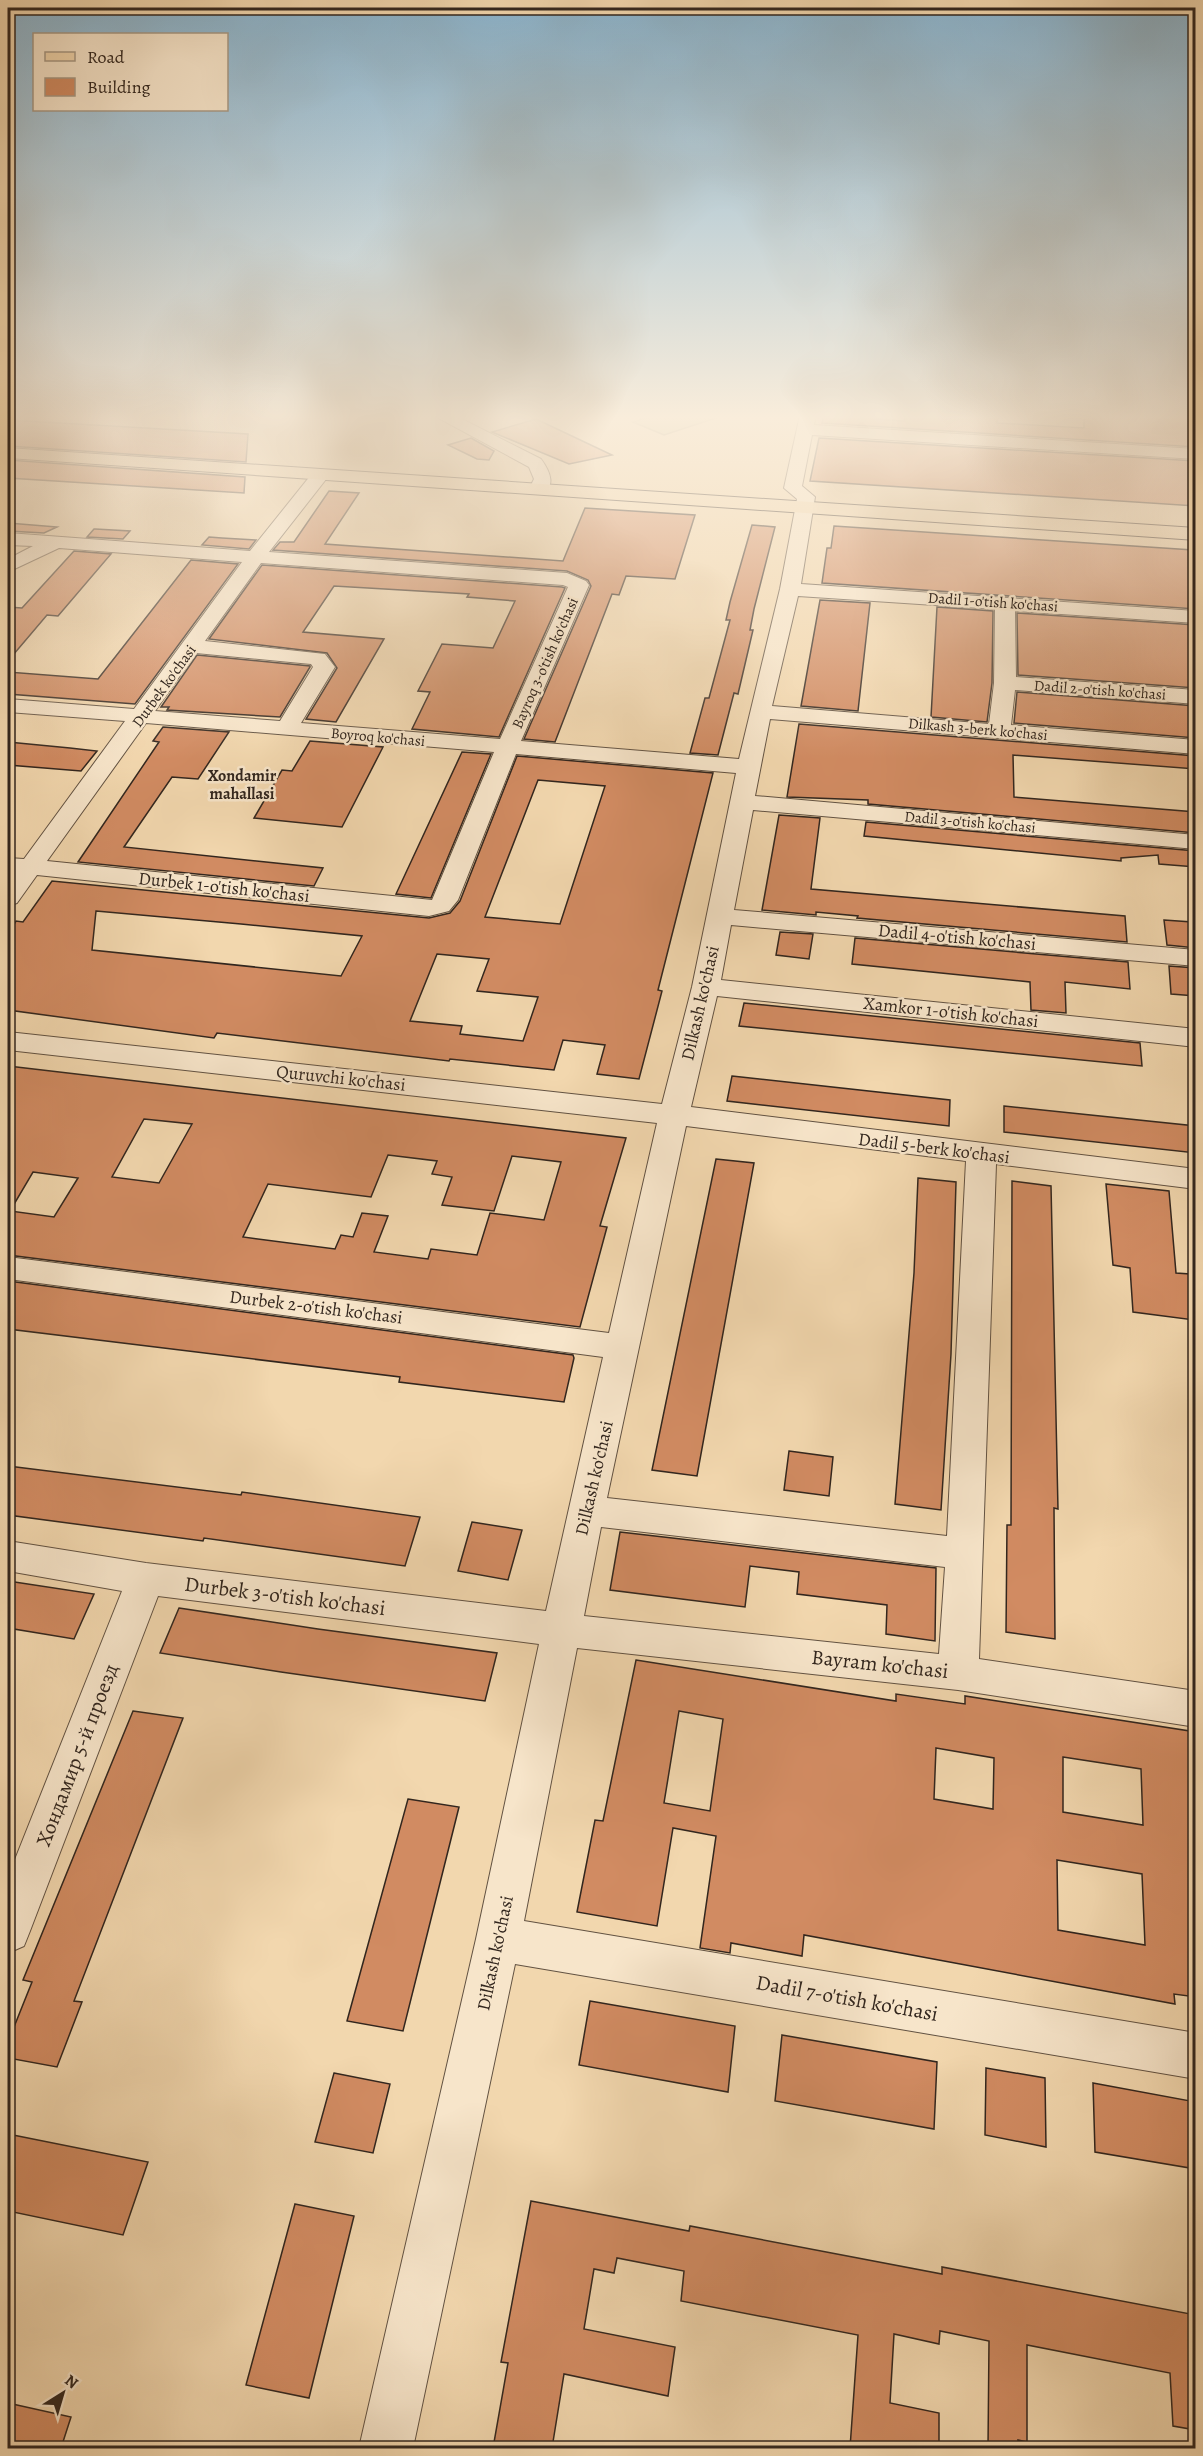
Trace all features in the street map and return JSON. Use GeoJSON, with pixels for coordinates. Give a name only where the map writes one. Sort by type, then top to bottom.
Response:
{"type":"FeatureCollection","features":[{"type":"Feature","properties":{"kind":"main road"},"geometry":{"type":"LineString","coordinates":[[1142,530],[1196,534]]}},
{"type":"Feature","properties":{"kind":"street","name":"Durbek ko'chasi"},"geometry":{"type":"LineString","coordinates":[[8,898],[19,866],[141,717],[277,530]]}},
{"type":"Feature","properties":{"kind":"street","name":"Dilkash ko'chasi"},"geometry":{"type":"LineString","coordinates":[[386,2448],[498,1939],[586,1510],[674,1115],[706,987],[760,712],[790,589],[800,530]]}},
{"type":"Feature","properties":{"kind":"street","name":"Bayroq 3-o'tish ko'chasi"},"geometry":{"type":"LineString","coordinates":[[8,540],[576,581],[579,585],[507,748],[445,900],[440,906]]}},
{"type":"Feature","properties":{"kind":"street"},"geometry":{"type":"LineString","coordinates":[[8,566],[53,544]]}},
{"type":"Feature","properties":{"kind":"street","name":"Dadil 1-o'tish ko'chasi"},"geometry":{"type":"LineString","coordinates":[[790,589],[1005,602],[1196,617]]}},
{"type":"Feature","properties":{"kind":"street"},"geometry":{"type":"LineString","coordinates":[[999,731],[1005,683],[1005,602]]}},
{"type":"Feature","properties":{"kind":"street"},"geometry":{"type":"LineString","coordinates":[[192,646],[318,658],[323,662],[324,667],[286,729]]}},
{"type":"Feature","properties":{"kind":"street","name":"Dadil 2-o'tish ko'chasi"},"geometry":{"type":"LineString","coordinates":[[1005,683],[1196,697]]}},
{"type":"Feature","properties":{"kind":"street","name":"Boyroq ko'chasi"},"geometry":{"type":"LineString","coordinates":[[8,705],[749,767]]}},
{"type":"Feature","properties":{"kind":"street","name":"Dilkash 3-berk ko'chasi"},"geometry":{"type":"LineString","coordinates":[[760,712],[1196,747]]}},
{"type":"Feature","properties":{"kind":"street","name":"Dadil 3-o'tish ko'chasi"},"geometry":{"type":"LineString","coordinates":[[744,802],[1196,842]]}},
{"type":"Feature","properties":{"kind":"street","name":"Durbek 1-o'tish ko'chasi"},"geometry":{"type":"LineString","coordinates":[[19,866],[429,908],[440,906]]}},
{"type":"Feature","properties":{"kind":"street","name":"Dadil 4-o'tish ko'chasi"},"geometry":{"type":"LineString","coordinates":[[719,916],[1196,958]]}},
{"type":"Feature","properties":{"kind":"street","name":"Xamkor 1-o'tish ko'chasi"},"geometry":{"type":"LineString","coordinates":[[706,987],[1196,1038]]}},
{"type":"Feature","properties":{"kind":"street","name":"Quruvchi ko'chasi"},"geometry":{"type":"LineString","coordinates":[[8,1041],[674,1115]]}},
{"type":"Feature","properties":{"kind":"street","name":"Dadil 5-berk ko'chasi"},"geometry":{"type":"LineString","coordinates":[[674,1115],[981,1155],[1196,1179]]}},
{"type":"Feature","properties":{"kind":"street"},"geometry":{"type":"LineString","coordinates":[[958,1673],[981,1155]]}},
{"type":"Feature","properties":{"kind":"street","name":"Durbek 2-o'tish ko'chasi"},"geometry":{"type":"LineString","coordinates":[[8,1268],[624,1347]]}},
{"type":"Feature","properties":{"kind":"street"},"geometry":{"type":"LineString","coordinates":[[586,1510],[965,1554]]}},
{"type":"Feature","properties":{"kind":"street","name":"Durbek 3-o'tish ko'chasi"},"geometry":{"type":"LineString","coordinates":[[8,1556],[146,1579],[563,1630]]}},
{"type":"Feature","properties":{"kind":"street","name":"Хондамир 5-й проезд"},"geometry":{"type":"LineString","coordinates":[[8,1931],[146,1579]]}},
{"type":"Feature","properties":{"kind":"street","name":"Bayram ko'chasi"},"geometry":{"type":"LineString","coordinates":[[563,1630],[958,1673],[1196,1709]]}},
{"type":"Feature","properties":{"kind":"street","name":"Dadil 7-o'tish ko'chasi"},"geometry":{"type":"LineString","coordinates":[[498,1939],[1196,2056]]}},
{"type":"Feature","properties":{"kind":"building"},"geometry":{"type":"Polygon","coordinates":[[[8,530],[51,530],[44,533],[8,530]]]}},
{"type":"Feature","properties":{"kind":"building"},"geometry":{"type":"Polygon","coordinates":[[[93,530],[130,531],[123,539],[87,537],[93,530]]]}},
{"type":"Feature","properties":{"kind":"building"},"geometry":{"type":"Polygon","coordinates":[[[303,530],[335,530],[325,544],[563,561],[576,530],[690,530],[675,579],[626,576],[619,595],[612,594],[555,742],[524,739],[591,586],[588,580],[567,571],[273,550],[280,542],[294,542],[303,530]]]}},
{"type":"Feature","properties":{"kind":"building"},"geometry":{"type":"Polygon","coordinates":[[[751,530],[774,530],[754,609],[750,630],[753,630],[738,694],[734,693],[718,755],[690,753],[705,698],[709,698],[730,620],[726,620],[751,530]]]}},
{"type":"Feature","properties":{"kind":"building"},"geometry":{"type":"Polygon","coordinates":[[[834,530],[888,530],[1193,550],[1196,609],[822,583],[827,548],[831,548],[834,530]]]}},
{"type":"Feature","properties":{"kind":"building"},"geometry":{"type":"Polygon","coordinates":[[[209,537],[256,540],[249,549],[202,545],[209,537]]]}},
{"type":"Feature","properties":{"kind":"building"},"geometry":{"type":"Polygon","coordinates":[[[74,551],[111,554],[58,616],[47,615],[8,661],[8,607],[22,608],[74,551]]]}},
{"type":"Feature","properties":{"kind":"building"},"geometry":{"type":"Polygon","coordinates":[[[191,560],[238,564],[135,704],[8,694],[8,672],[98,679],[191,560]]]}},
{"type":"Feature","properties":{"kind":"building"},"geometry":{"type":"Polygon","coordinates":[[[262,565],[565,588],[499,737],[412,729],[430,692],[418,691],[442,644],[493,648],[515,601],[467,597],[469,594],[334,586],[303,632],[384,639],[336,722],[306,719],[337,668],[327,653],[209,639],[262,565]]]}},
{"type":"Feature","properties":{"kind":"building"},"geometry":{"type":"Polygon","coordinates":[[[820,600],[870,603],[858,711],[801,706],[820,600]]]}},
{"type":"Feature","properties":{"kind":"building"},"geometry":{"type":"Polygon","coordinates":[[[937,607],[993,611],[992,683],[987,722],[931,717],[937,607]]]}},
{"type":"Feature","properties":{"kind":"building"},"geometry":{"type":"Polygon","coordinates":[[[1017,613],[1196,625],[1196,688],[1018,675],[1017,613]]]}},
{"type":"Feature","properties":{"kind":"building"},"geometry":{"type":"Polygon","coordinates":[[[197,655],[310,667],[280,717],[167,710],[169,707],[161,707],[197,655]]]}},
{"type":"Feature","properties":{"kind":"building"},"geometry":{"type":"Polygon","coordinates":[[[1017,692],[1196,706],[1196,738],[1014,723],[1017,692]]]}},
{"type":"Feature","properties":{"kind":"building"},"geometry":{"type":"Polygon","coordinates":[[[799,724],[1196,756],[1196,769],[1013,755],[1014,797],[1196,812],[1196,833],[868,804],[868,800],[787,797],[799,724]]]}},
{"type":"Feature","properties":{"kind":"building"},"geometry":{"type":"Polygon","coordinates":[[[163,727],[229,732],[198,779],[172,777],[124,847],[323,868],[314,886],[78,862],[159,742],[153,741],[163,727]]]}},
{"type":"Feature","properties":{"kind":"building"},"geometry":{"type":"Polygon","coordinates":[[[310,741],[383,747],[342,827],[254,818],[282,770],[292,771],[310,741]]]}},
{"type":"Feature","properties":{"kind":"building"},"geometry":{"type":"Polygon","coordinates":[[[8,742],[97,751],[81,771],[8,765],[8,742]]]}},
{"type":"Feature","properties":{"kind":"building"},"geometry":{"type":"Polygon","coordinates":[[[462,752],[491,754],[431,898],[396,894],[462,752]]]}},
{"type":"Feature","properties":{"kind":"building"},"geometry":{"type":"Polygon","coordinates":[[[517,756],[713,773],[658,990],[662,991],[639,1079],[597,1074],[605,1045],[563,1040],[554,1070],[450,1059],[449,1061],[217,1033],[214,1038],[8,1010],[8,934],[16,921],[23,922],[52,881],[429,918],[450,913],[460,901],[517,756]],[[538,780],[485,917],[560,924],[605,786],[538,780]],[[96,911],[92,950],[341,976],[362,936],[96,911]],[[437,954],[410,1021],[462,1026],[460,1034],[523,1041],[538,997],[477,991],[489,959],[437,954]]]}},
{"type":"Feature","properties":{"kind":"building"},"geometry":{"type":"Polygon","coordinates":[[[779,815],[820,818],[811,889],[1125,916],[1127,942],[857,918],[858,916],[816,912],[816,915],[762,910],[779,815]]]}},
{"type":"Feature","properties":{"kind":"building"},"geometry":{"type":"Polygon","coordinates":[[[866,822],[1196,851],[1196,867],[1159,864],[1158,855],[1121,858],[1121,861],[864,836],[866,822]]]}},
{"type":"Feature","properties":{"kind":"building"},"geometry":{"type":"Polygon","coordinates":[[[1164,920],[1192,922],[1196,948],[1167,945],[1164,920]]]}},
{"type":"Feature","properties":{"kind":"building"},"geometry":{"type":"Polygon","coordinates":[[[780,932],[813,934],[809,959],[776,955],[780,932]]]}},
{"type":"Feature","properties":{"kind":"building"},"geometry":{"type":"Polygon","coordinates":[[[855,938],[1128,962],[1130,989],[1065,982],[1066,1013],[1031,1010],[1030,982],[852,964],[855,938]]]}},
{"type":"Feature","properties":{"kind":"building"},"geometry":{"type":"Polygon","coordinates":[[[1169,966],[1196,968],[1196,996],[1171,994],[1169,966]]]}},
{"type":"Feature","properties":{"kind":"building"},"geometry":{"type":"Polygon","coordinates":[[[744,1003],[1140,1043],[1142,1066],[739,1026],[744,1003]]]}},
{"type":"Feature","properties":{"kind":"building"},"geometry":{"type":"Polygon","coordinates":[[[8,1066],[626,1138],[600,1226],[607,1227],[580,1327],[8,1255],[8,1066]],[[144,1119],[112,1177],[159,1183],[192,1124],[144,1119]],[[388,1155],[371,1197],[268,1184],[243,1237],[335,1249],[341,1235],[353,1237],[362,1213],[388,1216],[374,1252],[428,1259],[431,1249],[477,1255],[490,1213],[544,1220],[561,1162],[512,1156],[494,1211],[442,1205],[452,1177],[432,1174],[437,1161],[388,1155]],[[33,1172],[10,1211],[54,1217],[78,1178],[33,1172]]]}},
{"type":"Feature","properties":{"kind":"building"},"geometry":{"type":"Polygon","coordinates":[[[732,1076],[950,1100],[949,1126],[727,1101],[732,1076]]]}},
{"type":"Feature","properties":{"kind":"building"},"geometry":{"type":"Polygon","coordinates":[[[1004,1106],[1196,1126],[1196,1153],[1004,1132],[1004,1106]]]}},
{"type":"Feature","properties":{"kind":"building"},"geometry":{"type":"Polygon","coordinates":[[[716,1159],[754,1163],[697,1476],[652,1470],[716,1159]]]}},
{"type":"Feature","properties":{"kind":"building"},"geometry":{"type":"Polygon","coordinates":[[[918,1178],[956,1182],[951,1354],[941,1510],[895,1504],[914,1273],[918,1178]]]}},
{"type":"Feature","properties":{"kind":"building"},"geometry":{"type":"Polygon","coordinates":[[[1012,1181],[1051,1186],[1058,1509],[1054,1508],[1055,1639],[1006,1632],[1007,1525],[1011,1525],[1012,1181]]]}},
{"type":"Feature","properties":{"kind":"building"},"geometry":{"type":"Polygon","coordinates":[[[1106,1184],[1169,1191],[1176,1273],[1190,1274],[1194,1320],[1133,1312],[1130,1268],[1113,1265],[1106,1184]]]}},
{"type":"Feature","properties":{"kind":"building"},"geometry":{"type":"Polygon","coordinates":[[[8,1281],[573,1355],[574,1358],[564,1402],[399,1382],[400,1377],[8,1329],[8,1281]]]}},
{"type":"Feature","properties":{"kind":"building"},"geometry":{"type":"Polygon","coordinates":[[[789,1451],[833,1457],[829,1496],[784,1490],[789,1451]]]}},
{"type":"Feature","properties":{"kind":"building"},"geometry":{"type":"Polygon","coordinates":[[[8,1466],[241,1495],[242,1492],[420,1517],[405,1566],[204,1538],[203,1541],[8,1515],[8,1466]]]}},
{"type":"Feature","properties":{"kind":"building"},"geometry":{"type":"Polygon","coordinates":[[[472,1522],[522,1530],[508,1580],[458,1571],[472,1522]]]}},
{"type":"Feature","properties":{"kind":"building"},"geometry":{"type":"Polygon","coordinates":[[[620,1532],[936,1568],[935,1641],[886,1634],[887,1605],[797,1594],[799,1572],[750,1566],[745,1607],[610,1590],[620,1532]]]}},
{"type":"Feature","properties":{"kind":"building"},"geometry":{"type":"Polygon","coordinates":[[[8,1581],[94,1594],[74,1639],[8,1628],[8,1581]]]}},
{"type":"Feature","properties":{"kind":"building"},"geometry":{"type":"Polygon","coordinates":[[[179,1608],[497,1653],[485,1701],[160,1653],[179,1608]]]}},
{"type":"Feature","properties":{"kind":"building"},"geometry":{"type":"Polygon","coordinates":[[[636,1660],[896,1701],[896,1694],[965,1704],[965,1696],[1196,1732],[1196,1997],[1174,1994],[1175,2004],[804,1935],[802,1956],[731,1943],[730,1953],[700,1948],[716,1836],[673,1828],[657,1926],[577,1912],[595,1820],[603,1821],[636,1660]],[[679,1711],[664,1803],[710,1811],[723,1719],[679,1711]],[[936,1748],[934,1799],[993,1809],[994,1758],[936,1748]],[[1063,1757],[1063,1812],[1143,1825],[1141,1769],[1063,1757]],[[1057,1860],[1058,1930],[1145,1945],[1142,1874],[1057,1860]]]}},
{"type":"Feature","properties":{"kind":"building"},"geometry":{"type":"Polygon","coordinates":[[[133,1711],[183,1718],[74,2001],[82,2002],[57,2067],[8,2058],[8,2042],[32,1982],[23,1980],[133,1711]]]}},
{"type":"Feature","properties":{"kind":"building"},"geometry":{"type":"Polygon","coordinates":[[[408,1799],[459,1807],[403,2031],[347,2021],[408,1799]]]}},
{"type":"Feature","properties":{"kind":"building"},"geometry":{"type":"Polygon","coordinates":[[[590,2001],[735,2026],[728,2092],[579,2065],[590,2001]]]}},
{"type":"Feature","properties":{"kind":"building"},"geometry":{"type":"Polygon","coordinates":[[[782,2035],[937,2062],[934,2129],[775,2101],[782,2035]]]}},
{"type":"Feature","properties":{"kind":"building"},"geometry":{"type":"Polygon","coordinates":[[[986,2068],[1045,2078],[1046,2147],[985,2135],[986,2068]]]}},
{"type":"Feature","properties":{"kind":"building"},"geometry":{"type":"Polygon","coordinates":[[[334,2073],[390,2084],[373,2153],[315,2142],[334,2073]]]}},
{"type":"Feature","properties":{"kind":"building"},"geometry":{"type":"Polygon","coordinates":[[[1093,2083],[1196,2102],[1196,2169],[1095,2152],[1093,2083]]]}},
{"type":"Feature","properties":{"kind":"building"},"geometry":{"type":"Polygon","coordinates":[[[8,2134],[148,2162],[123,2235],[8,2211],[8,2134]]]}},
{"type":"Feature","properties":{"kind":"building"},"geometry":{"type":"Polygon","coordinates":[[[531,2201],[689,2231],[690,2226],[942,2274],[942,2267],[1196,2315],[1196,2430],[1173,2426],[1170,2373],[1027,2345],[1027,2442],[1018,2440],[1018,2448],[988,2448],[989,2341],[940,2331],[939,2344],[894,2334],[890,2403],[939,2413],[939,2448],[850,2448],[858,2335],[681,2301],[684,2271],[617,2258],[614,2273],[594,2269],[584,2329],[675,2347],[668,2396],[564,2374],[552,2448],[493,2448],[508,2363],[501,2362],[531,2201]]]}},
{"type":"Feature","properties":{"kind":"building"},"geometry":{"type":"Polygon","coordinates":[[[295,2204],[354,2216],[309,2398],[246,2385],[295,2204]]]}},
{"type":"Feature","properties":{"kind":"building"},"geometry":{"type":"Polygon","coordinates":[[[8,2403],[71,2417],[61,2448],[8,2448],[8,2403]]]}},
{"type":"Feature","properties":{"kind":"district","name":"Xondamir mahallasi"},"geometry":{"type":"Point","coordinates":[242,785]}}]}
